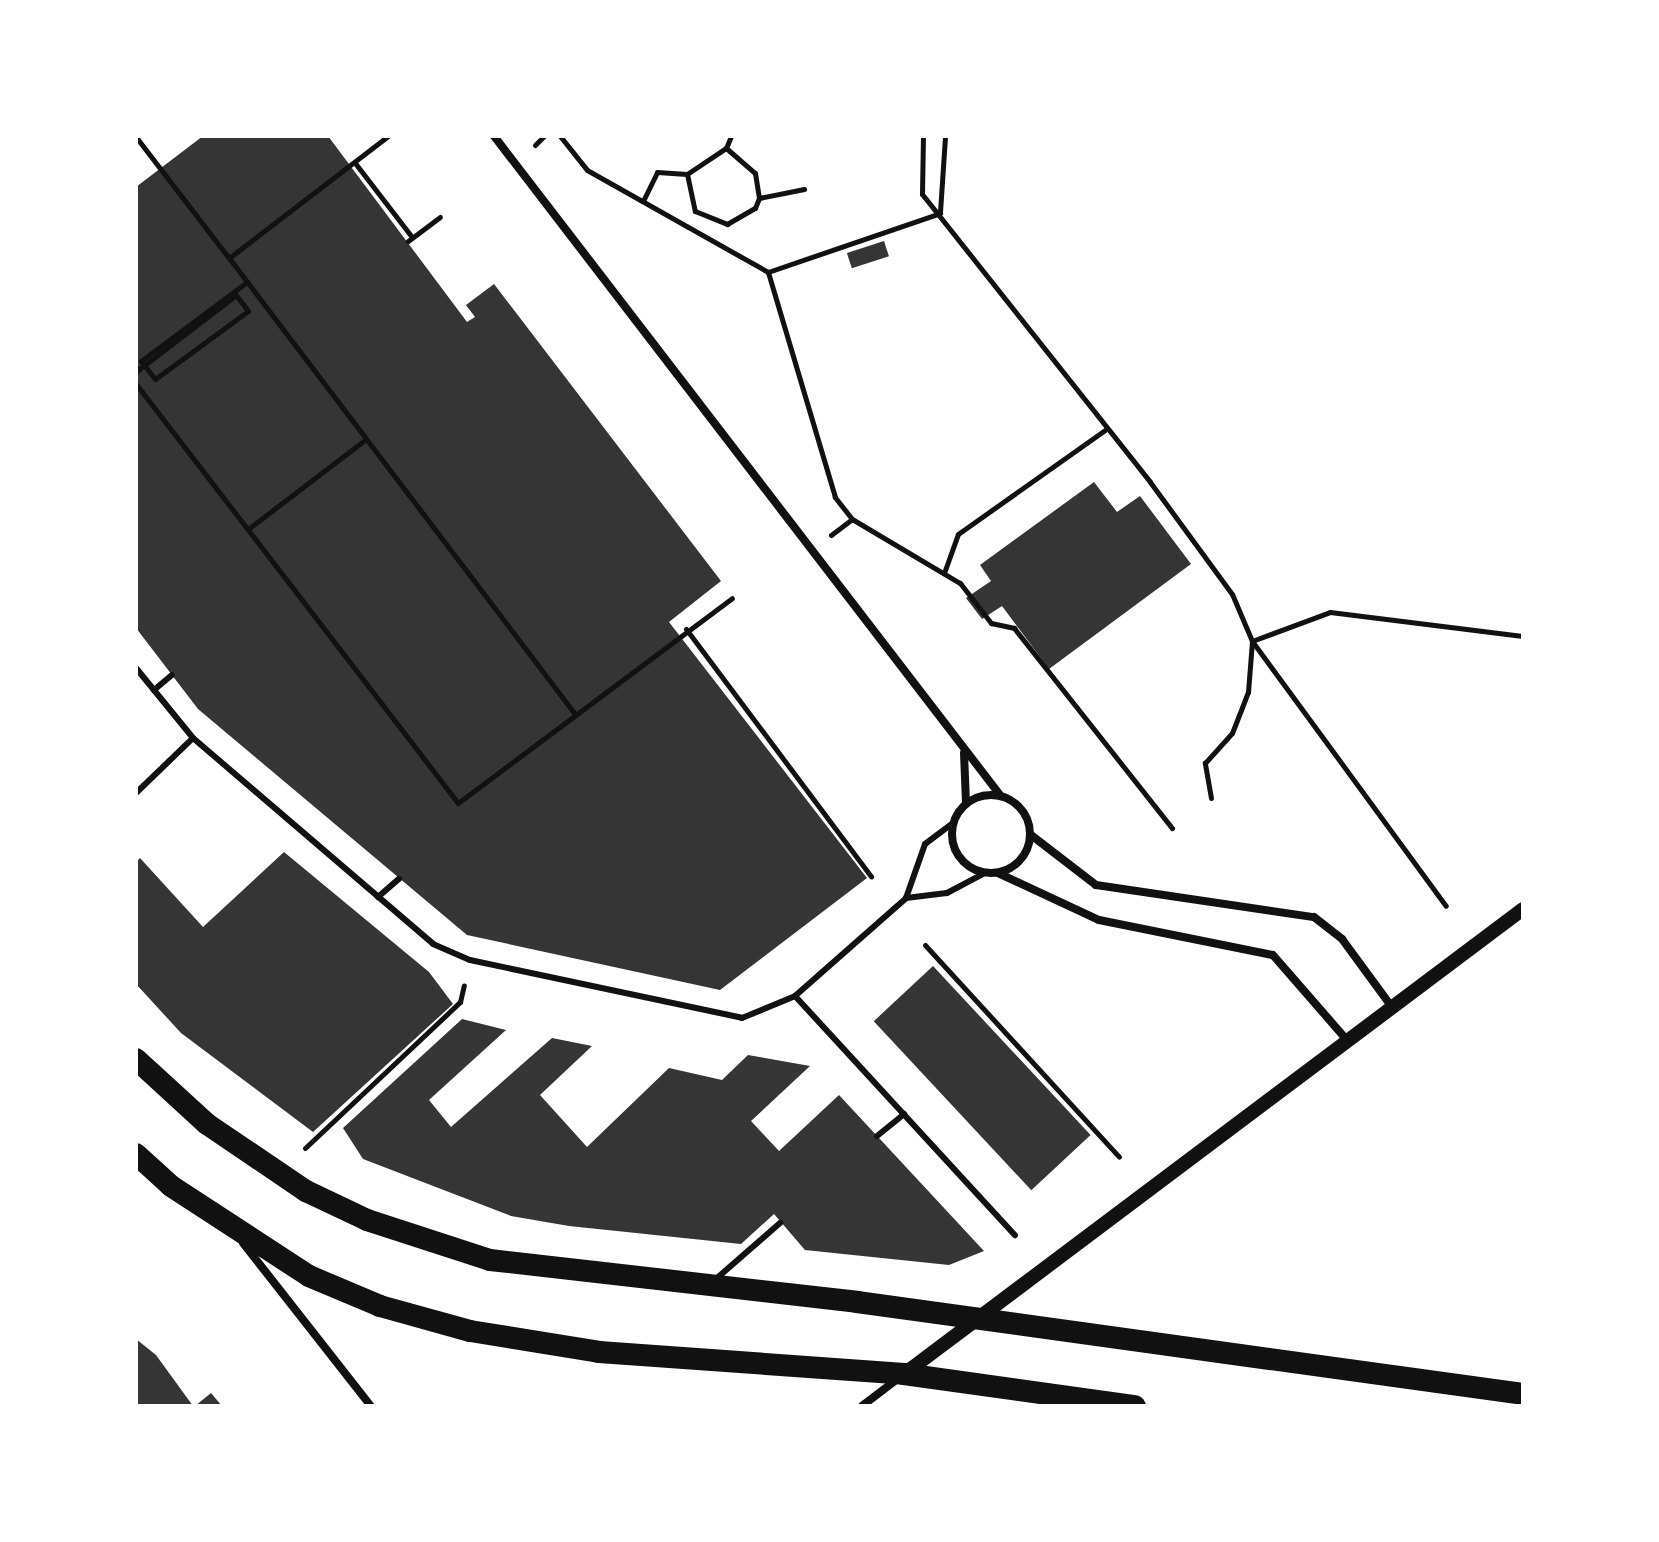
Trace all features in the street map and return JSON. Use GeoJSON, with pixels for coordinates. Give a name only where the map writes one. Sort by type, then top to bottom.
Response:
{"type":"FeatureCollection","features":[{"type":"Feature","properties":{"kind":"highway"},"geometry":{"type":"LineString","coordinates":[[136,1059],[266,1168],[367,1220],[490,1260],[975,1320],[1523,1394]]}},
{"type":"Feature","properties":{"kind":"highway"},"geometry":{"type":"LineString","coordinates":[[136,1154],[230,1227],[323,1282],[470,1331],[599,1352],[904,1374],[1135,1406]]}},
{"type":"Feature","properties":{"kind":"street"},"geometry":{"type":"LineString","coordinates":[[494,136],[964,753],[1000,795],[1023,810],[1031,835],[1096,885],[1314,917],[1342,939],[1391,1006]]}},
{"type":"Feature","properties":{"kind":"street"},"geometry":{"type":"LineString","coordinates":[[964,753],[966,803],[952,824],[961,860],[985,873],[998,873],[1099,920],[1273,955],[1347,1040]]}},
{"type":"Feature","properties":{"kind":"street"},"geometry":{"type":"LineString","coordinates":[[966,803],[1000,795]]}},
{"type":"Feature","properties":{"kind":"street"},"geometry":{"type":"LineString","coordinates":[[998,873],[1021,859],[1031,835]]}},
{"type":"Feature","properties":{"kind":"street"},"geometry":{"type":"LineString","coordinates":[[862,1406],[1523,909]]}},
{"type":"Feature","properties":{"kind":"street"},"geometry":{"type":"LineString","coordinates":[[230,1227],[371,1406]]}},
{"type":"Feature","properties":{"kind":"lane"},"geometry":{"type":"LineString","coordinates":[[136,668],[193,738],[433,944],[470,960],[742,1018],[795,996],[906,898],[925,844],[952,824]]}},
{"type":"Feature","properties":{"kind":"lane"},"geometry":{"type":"LineString","coordinates":[[154,690],[172,675]]}},
{"type":"Feature","properties":{"kind":"lane"},"geometry":{"type":"LineString","coordinates":[[136,793],[193,738]]}},
{"type":"Feature","properties":{"kind":"lane"},"geometry":{"type":"LineString","coordinates":[[906,898],[947,893],[985,873]]}},
{"type":"Feature","properties":{"kind":"lane"},"geometry":{"type":"LineString","coordinates":[[378,897],[399,879]]}},
{"type":"Feature","properties":{"kind":"lane"},"geometry":{"type":"LineString","coordinates":[[795,996],[1015,1235]]}},
{"type":"Feature","properties":{"kind":"lane"},"geometry":{"type":"LineString","coordinates":[[877,1136],[904,1114]]}},
{"type":"Feature","properties":{"kind":"lane"},"geometry":{"type":"LineString","coordinates":[[706,1289],[780,1223]]}},
{"type":"Feature","properties":{"kind":"path"},"geometry":{"type":"LineString","coordinates":[[229,258],[388,136]]}},
{"type":"Feature","properties":{"kind":"path"},"geometry":{"type":"LineString","coordinates":[[535,145],[544,136]]}},
{"type":"Feature","properties":{"kind":"path"},"geometry":{"type":"LineString","coordinates":[[560,136],[587,170],[768,272],[835,497],[852,519],[944,573],[991,623],[1014,628],[1172,828]]}},
{"type":"Feature","properties":{"kind":"path"},"geometry":{"type":"LineString","coordinates":[[643,201],[657,172],[687,174],[726,148],[731,136]]}},
{"type":"Feature","properties":{"kind":"path"},"geometry":{"type":"LineString","coordinates":[[923,136],[922,194],[940,213],[1232,594],[1252,641],[1446,906]]}},
{"type":"Feature","properties":{"kind":"path"},"geometry":{"type":"LineString","coordinates":[[940,213],[945,136]]}},
{"type":"Feature","properties":{"kind":"path"},"geometry":{"type":"LineString","coordinates":[[136,137],[575,714]]}},
{"type":"Feature","properties":{"kind":"path"},"geometry":{"type":"LineString","coordinates":[[726,148],[755,173],[759,198]]}},
{"type":"Feature","properties":{"kind":"path"},"geometry":{"type":"LineString","coordinates":[[355,163],[410,239],[440,217]]}},
{"type":"Feature","properties":{"kind":"path"},"geometry":{"type":"LineString","coordinates":[[687,174],[695,211],[710,222],[739,220],[759,198],[804,189]]}},
{"type":"Feature","properties":{"kind":"path"},"geometry":{"type":"LineString","coordinates":[[768,272],[940,213]]}},
{"type":"Feature","properties":{"kind":"path"},"geometry":{"type":"LineString","coordinates":[[136,367],[138,370],[150,361],[163,352],[236,295],[248,311],[155,379],[148,370],[141,361],[247,282]]}},
{"type":"Feature","properties":{"kind":"path"},"geometry":{"type":"LineString","coordinates":[[136,384],[458,803],[686,629],[732,598]]}},
{"type":"Feature","properties":{"kind":"path"},"geometry":{"type":"LineString","coordinates":[[944,573],[958,534],[1105,430]]}},
{"type":"Feature","properties":{"kind":"path"},"geometry":{"type":"LineString","coordinates":[[248,529],[366,439]]}},
{"type":"Feature","properties":{"kind":"path"},"geometry":{"type":"LineString","coordinates":[[830,535],[852,519]]}},
{"type":"Feature","properties":{"kind":"path"},"geometry":{"type":"LineString","coordinates":[[1252,641],[1330,612],[1523,636]]}},
{"type":"Feature","properties":{"kind":"path"},"geometry":{"type":"LineString","coordinates":[[686,629],[871,876]]}},
{"type":"Feature","properties":{"kind":"path"},"geometry":{"type":"LineString","coordinates":[[1211,798],[1205,763],[1232,733],[1248,692],[1252,641]]}},
{"type":"Feature","properties":{"kind":"path"},"geometry":{"type":"LineString","coordinates":[[925,945],[1119,1157]]}},
{"type":"Feature","properties":{"kind":"path"},"geometry":{"type":"LineString","coordinates":[[305,1148],[460,1002],[464,985]]}},
{"type":"Feature","properties":{"kind":"building"},"geometry":{"type":"Polygon","coordinates":[[[203,136],[328,136],[467,322],[475,317],[466,305],[494,284],[721,581],[669,622],[867,878],[720,990],[467,935],[198,709],[136,628],[136,187],[203,136]]]}},
{"type":"Feature","properties":{"kind":"building"},"geometry":{"type":"Polygon","coordinates":[[[884,241],[889,256],[852,268],[847,253],[884,241]]]}},
{"type":"Feature","properties":{"kind":"building"},"geometry":{"type":"Polygon","coordinates":[[[1094,482],[1117,512],[1140,496],[1191,564],[1049,669],[1002,606],[982,619],[966,598],[991,581],[980,565],[1094,482]]]}},
{"type":"Feature","properties":{"kind":"building"},"geometry":{"type":"Polygon","coordinates":[[[284,852],[429,972],[453,1004],[313,1132],[181,1033],[136,984],[136,862],[140,858],[203,927],[284,852]]]}},
{"type":"Feature","properties":{"kind":"building"},"geometry":{"type":"Polygon","coordinates":[[[933,966],[1091,1135],[1031,1190],[874,1021],[933,966]]]}},
{"type":"Feature","properties":{"kind":"building"},"geometry":{"type":"Polygon","coordinates":[[[462,1019],[506,1030],[429,1100],[451,1127],[552,1038],[592,1046],[540,1095],[587,1147],[669,1068],[722,1080],[748,1055],[810,1066],[751,1121],[779,1151],[839,1095],[984,1251],[949,1265],[805,1250],[774,1214],[741,1244],[569,1226],[511,1216],[363,1159],[343,1128],[462,1019]]]}},
{"type":"Feature","properties":{"kind":"building"},"geometry":{"type":"Polygon","coordinates":[[[136,1339],[156,1355],[193,1406],[136,1406],[136,1339]]]}},
{"type":"Feature","properties":{"kind":"building"},"geometry":{"type":"Polygon","coordinates":[[[211,1393],[222,1406],[195,1406],[211,1393]]]}}]}
